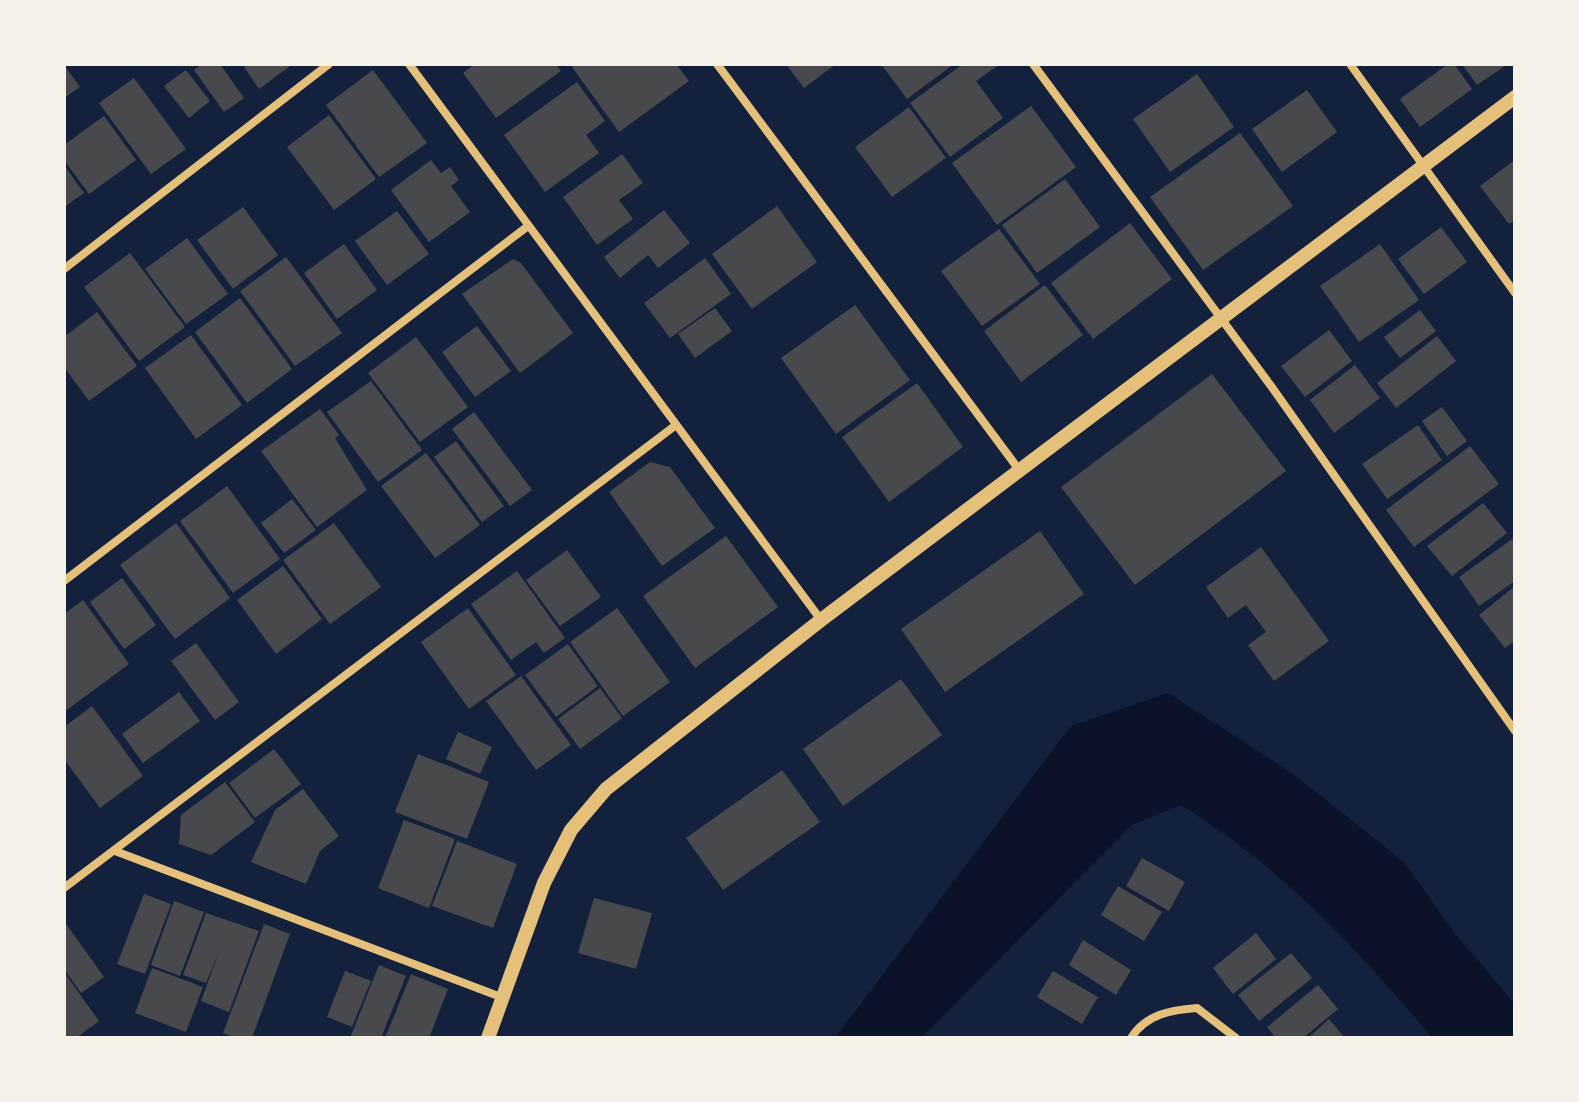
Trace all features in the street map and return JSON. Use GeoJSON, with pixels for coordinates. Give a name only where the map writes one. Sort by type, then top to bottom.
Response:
{"type":"FeatureCollection","features":[{"type":"Feature","properties":{"kind":"street"},"geometry":{"type":"LineString","coordinates":[[64,269],[329,64]]}},
{"type":"Feature","properties":{"kind":"street"},"geometry":{"type":"LineString","coordinates":[[409,64],[821,620]]}},
{"type":"Feature","properties":{"kind":"street"},"geometry":{"type":"LineString","coordinates":[[717,64],[1020,472]]}},
{"type":"Feature","properties":{"kind":"street"},"geometry":{"type":"LineString","coordinates":[[1033,64],[1222,321],[1515,731]]}},
{"type":"Feature","properties":{"kind":"street"},"geometry":{"type":"LineString","coordinates":[[1350,64],[1515,293]]}},
{"type":"Feature","properties":{"kind":"street"},"geometry":{"type":"LineString","coordinates":[[488,1038],[544,883],[571,830],[606,789],[821,620],[1222,321],[1515,97]]}},
{"type":"Feature","properties":{"kind":"street"},"geometry":{"type":"LineString","coordinates":[[64,581],[528,226]]}},
{"type":"Feature","properties":{"kind":"street"},"geometry":{"type":"LineString","coordinates":[[64,888],[676,425]]}},
{"type":"Feature","properties":{"kind":"street"},"geometry":{"type":"LineString","coordinates":[[115,851],[501,997]]}},
{"type":"Feature","properties":{"kind":"street"},"geometry":{"type":"LineString","coordinates":[[1131,1038],[1136,1030],[1166,1010],[1197,1008],[1236,1038]]}},
{"type":"Feature","properties":{"kind":"water"},"geometry":{"type":"Polygon","coordinates":[[[1168,693],[1292,773],[1404,862],[1456,935],[1515,1004],[1515,1038],[1432,1038],[1375,972],[1316,911],[1252,855],[1181,805],[1132,825],[921,1038],[835,1038],[1071,726],[1168,693]]]}},
{"type":"Feature","properties":{"kind":"building"},"geometry":{"type":"Polygon","coordinates":[[[202,64],[220,64],[244,98],[224,112],[194,70],[202,64]]]}},
{"type":"Feature","properties":{"kind":"building"},"geometry":{"type":"Polygon","coordinates":[[[249,64],[293,64],[259,89],[244,67],[249,64]]]}},
{"type":"Feature","properties":{"kind":"building"},"geometry":{"type":"Polygon","coordinates":[[[475,64],[556,64],[561,71],[496,118],[463,73],[475,64]]]}},
{"type":"Feature","properties":{"kind":"building"},"geometry":{"type":"Polygon","coordinates":[[[576,64],[676,64],[689,81],[619,132],[572,67],[576,64]]]}},
{"type":"Feature","properties":{"kind":"building"},"geometry":{"type":"Polygon","coordinates":[[[786,64],[836,64],[804,88],[786,64]]]}},
{"type":"Feature","properties":{"kind":"building"},"geometry":{"type":"Polygon","coordinates":[[[881,64],[954,64],[907,99],[881,64]]]}},
{"type":"Feature","properties":{"kind":"building"},"geometry":{"type":"Polygon","coordinates":[[[963,64],[1000,64],[976,81],[1003,118],[950,157],[910,103],[963,64]]]}},
{"type":"Feature","properties":{"kind":"building"},"geometry":{"type":"Polygon","coordinates":[[[1448,64],[1454,64],[1472,89],[1420,127],[1400,99],[1448,64]]]}},
{"type":"Feature","properties":{"kind":"building"},"geometry":{"type":"Polygon","coordinates":[[[1462,64],[1508,64],[1477,85],[1462,64]]]}},
{"type":"Feature","properties":{"kind":"building"},"geometry":{"type":"Polygon","coordinates":[[[64,65],[80,87],[64,98],[64,65]]]}},
{"type":"Feature","properties":{"kind":"building"},"geometry":{"type":"Polygon","coordinates":[[[186,70],[210,101],[189,118],[164,86],[186,70]]]}},
{"type":"Feature","properties":{"kind":"building"},"geometry":{"type":"Polygon","coordinates":[[[373,70],[427,143],[379,177],[326,105],[373,70]]]}},
{"type":"Feature","properties":{"kind":"building"},"geometry":{"type":"Polygon","coordinates":[[[1197,74],[1234,127],[1170,172],[1133,119],[1197,74]]]}},
{"type":"Feature","properties":{"kind":"building"},"geometry":{"type":"Polygon","coordinates":[[[134,78],[186,149],[151,174],[99,103],[134,78]]]}},
{"type":"Feature","properties":{"kind":"building"},"geometry":{"type":"Polygon","coordinates":[[[577,82],[605,121],[586,135],[599,153],[545,192],[504,135],[577,82]]]}},
{"type":"Feature","properties":{"kind":"building"},"geometry":{"type":"Polygon","coordinates":[[[1307,90],[1337,132],[1282,172],[1252,129],[1307,90]]]}},
{"type":"Feature","properties":{"kind":"building"},"geometry":{"type":"Polygon","coordinates":[[[1031,106],[1076,167],[997,225],[952,163],[1031,106]]]}},
{"type":"Feature","properties":{"kind":"building"},"geometry":{"type":"Polygon","coordinates":[[[909,107],[946,158],[892,197],[855,147],[909,107]]]}},
{"type":"Feature","properties":{"kind":"building"},"geometry":{"type":"Polygon","coordinates":[[[329,115],[376,179],[334,210],[287,147],[329,115]]]}},
{"type":"Feature","properties":{"kind":"building"},"geometry":{"type":"Polygon","coordinates":[[[104,116],[136,160],[89,194],[64,160],[64,145],[104,116]]]}},
{"type":"Feature","properties":{"kind":"building"},"geometry":{"type":"Polygon","coordinates":[[[1240,133],[1293,206],[1203,270],[1150,197],[1240,133]]]}},
{"type":"Feature","properties":{"kind":"building"},"geometry":{"type":"Polygon","coordinates":[[[622,154],[643,183],[619,200],[633,219],[597,245],[563,197],[622,154]]]}},
{"type":"Feature","properties":{"kind":"building"},"geometry":{"type":"Polygon","coordinates":[[[431,160],[441,173],[450,167],[459,180],[451,186],[470,212],[429,242],[391,190],[431,160]]]}},
{"type":"Feature","properties":{"kind":"building"},"geometry":{"type":"Polygon","coordinates":[[[1515,160],[1515,220],[1509,224],[1480,186],[1515,160]]]}},
{"type":"Feature","properties":{"kind":"building"},"geometry":{"type":"Polygon","coordinates":[[[64,165],[84,193],[64,207],[64,165]]]}},
{"type":"Feature","properties":{"kind":"building"},"geometry":{"type":"Polygon","coordinates":[[[1065,179],[1100,227],[1037,273],[1002,225],[1065,179]]]}},
{"type":"Feature","properties":{"kind":"building"},"geometry":{"type":"Polygon","coordinates":[[[777,206],[817,262],[752,309],[712,254],[777,206]]]}},
{"type":"Feature","properties":{"kind":"building"},"geometry":{"type":"Polygon","coordinates":[[[243,207],[278,255],[233,289],[197,240],[243,207]]]}},
{"type":"Feature","properties":{"kind":"building"},"geometry":{"type":"Polygon","coordinates":[[[664,210],[690,243],[658,268],[648,255],[620,278],[604,257],[664,210]]]}},
{"type":"Feature","properties":{"kind":"building"},"geometry":{"type":"Polygon","coordinates":[[[397,211],[429,254],[387,285],[355,241],[397,211]]]}},
{"type":"Feature","properties":{"kind":"building"},"geometry":{"type":"Polygon","coordinates":[[[1130,223],[1172,279],[1093,339],[1051,283],[1130,223]]]}},
{"type":"Feature","properties":{"kind":"building"},"geometry":{"type":"Polygon","coordinates":[[[1441,227],[1467,262],[1424,294],[1398,259],[1441,227]]]}},
{"type":"Feature","properties":{"kind":"building"},"geometry":{"type":"Polygon","coordinates":[[[999,229],[1040,284],[982,326],[941,271],[999,229]]]}},
{"type":"Feature","properties":{"kind":"building"},"geometry":{"type":"Polygon","coordinates":[[[187,238],[228,294],[186,324],[145,269],[187,238]]]}},
{"type":"Feature","properties":{"kind":"building"},"geometry":{"type":"Polygon","coordinates":[[[344,244],[377,290],[337,319],[304,273],[344,244]]]}},
{"type":"Feature","properties":{"kind":"building"},"geometry":{"type":"Polygon","coordinates":[[[1380,244],[1419,300],[1359,342],[1320,286],[1380,244]]]}},
{"type":"Feature","properties":{"kind":"building"},"geometry":{"type":"Polygon","coordinates":[[[130,253],[185,327],[139,361],[84,287],[130,253]]]}},
{"type":"Feature","properties":{"kind":"building"},"geometry":{"type":"Polygon","coordinates":[[[286,257],[342,333],[295,366],[240,291],[286,257]]]}},
{"type":"Feature","properties":{"kind":"building"},"geometry":{"type":"Polygon","coordinates":[[[705,258],[731,294],[670,338],[644,303],[705,258]]]}},
{"type":"Feature","properties":{"kind":"building"},"geometry":{"type":"Polygon","coordinates":[[[513,259],[521,263],[573,333],[520,373],[462,294],[513,259]]]}},
{"type":"Feature","properties":{"kind":"building"},"geometry":{"type":"Polygon","coordinates":[[[1045,285],[1083,335],[1021,382],[984,331],[1045,285]]]}},
{"type":"Feature","properties":{"kind":"building"},"geometry":{"type":"Polygon","coordinates":[[[240,298],[292,369],[247,403],[195,332],[240,298]]]}},
{"type":"Feature","properties":{"kind":"building"},"geometry":{"type":"Polygon","coordinates":[[[855,305],[910,380],[836,434],[781,358],[855,305]]]}},
{"type":"Feature","properties":{"kind":"building"},"geometry":{"type":"Polygon","coordinates":[[[715,308],[732,331],[695,358],[678,334],[715,308]]]}},
{"type":"Feature","properties":{"kind":"building"},"geometry":{"type":"Polygon","coordinates":[[[1420,310],[1436,331],[1400,358],[1384,337],[1420,310]]]}},
{"type":"Feature","properties":{"kind":"building"},"geometry":{"type":"Polygon","coordinates":[[[97,312],[137,366],[89,401],[64,367],[64,337],[97,312]]]}},
{"type":"Feature","properties":{"kind":"building"},"geometry":{"type":"Polygon","coordinates":[[[477,326],[511,371],[475,397],[442,352],[477,326]]]}},
{"type":"Feature","properties":{"kind":"building"},"geometry":{"type":"Polygon","coordinates":[[[1329,330],[1352,361],[1305,397],[1281,366],[1329,330]]]}},
{"type":"Feature","properties":{"kind":"building"},"geometry":{"type":"Polygon","coordinates":[[[191,335],[242,405],[196,439],[145,368],[191,335]]]}},
{"type":"Feature","properties":{"kind":"building"},"geometry":{"type":"Polygon","coordinates":[[[1437,336],[1456,361],[1396,408],[1377,383],[1437,336]]]}},
{"type":"Feature","properties":{"kind":"building"},"geometry":{"type":"Polygon","coordinates":[[[416,337],[468,407],[420,442],[368,373],[416,337]]]}},
{"type":"Feature","properties":{"kind":"building"},"geometry":{"type":"Polygon","coordinates":[[[1355,365],[1380,398],[1334,433],[1310,400],[1355,365]]]}},
{"type":"Feature","properties":{"kind":"building"},"geometry":{"type":"Polygon","coordinates":[[[1212,374],[1286,471],[1135,585],[1061,487],[1212,374]]]}},
{"type":"Feature","properties":{"kind":"building"},"geometry":{"type":"Polygon","coordinates":[[[371,381],[422,450],[378,482],[327,412],[371,381]]]}},
{"type":"Feature","properties":{"kind":"building"},"geometry":{"type":"Polygon","coordinates":[[[917,383],[963,447],[889,502],[842,437],[917,383]]]}},
{"type":"Feature","properties":{"kind":"building"},"geometry":{"type":"Polygon","coordinates":[[[1442,407],[1467,441],[1447,456],[1422,421],[1442,407]]]}},
{"type":"Feature","properties":{"kind":"building"},"geometry":{"type":"Polygon","coordinates":[[[320,409],[339,435],[335,438],[367,490],[317,527],[261,451],[320,409]]]}},
{"type":"Feature","properties":{"kind":"building"},"geometry":{"type":"Polygon","coordinates":[[[474,412],[532,490],[510,506],[452,429],[474,412]]]}},
{"type":"Feature","properties":{"kind":"building"},"geometry":{"type":"Polygon","coordinates":[[[1418,425],[1442,460],[1387,499],[1362,464],[1418,425]]]}},
{"type":"Feature","properties":{"kind":"building"},"geometry":{"type":"Polygon","coordinates":[[[456,441],[504,506],[482,522],[434,457],[456,441]]]}},
{"type":"Feature","properties":{"kind":"building"},"geometry":{"type":"Polygon","coordinates":[[[1470,446],[1499,484],[1414,547],[1386,510],[1470,446]]]}},
{"type":"Feature","properties":{"kind":"building"},"geometry":{"type":"Polygon","coordinates":[[[426,453],[480,525],[435,558],[381,486],[426,453]]]}},
{"type":"Feature","properties":{"kind":"building"},"geometry":{"type":"Polygon","coordinates":[[[650,462],[670,467],[715,528],[662,566],[609,492],[650,462]]]}},
{"type":"Feature","properties":{"kind":"building"},"geometry":{"type":"Polygon","coordinates":[[[227,486],[280,559],[233,593],[180,521],[227,486]]]}},
{"type":"Feature","properties":{"kind":"building"},"geometry":{"type":"Polygon","coordinates":[[[292,499],[316,530],[284,553],[261,523],[292,499]]]}},
{"type":"Feature","properties":{"kind":"building"},"geometry":{"type":"Polygon","coordinates":[[[1483,503],[1507,533],[1452,576],[1427,546],[1483,503]]]}},
{"type":"Feature","properties":{"kind":"building"},"geometry":{"type":"Polygon","coordinates":[[[176,523],[230,598],[175,639],[120,565],[176,523]]]}},
{"type":"Feature","properties":{"kind":"building"},"geometry":{"type":"Polygon","coordinates":[[[334,523],[381,587],[330,624],[283,560],[334,523]]]}},
{"type":"Feature","properties":{"kind":"building"},"geometry":{"type":"Polygon","coordinates":[[[1040,531],[1084,594],[945,692],[901,629],[1040,531]]]}},
{"type":"Feature","properties":{"kind":"building"},"geometry":{"type":"Polygon","coordinates":[[[726,536],[778,607],[695,668],[643,596],[726,536]]]}},
{"type":"Feature","properties":{"kind":"building"},"geometry":{"type":"Polygon","coordinates":[[[1515,537],[1515,581],[1479,606],[1459,577],[1515,537]]]}},
{"type":"Feature","properties":{"kind":"building"},"geometry":{"type":"Polygon","coordinates":[[[1261,547],[1329,641],[1274,681],[1248,645],[1266,632],[1246,605],[1228,618],[1206,587],[1261,547]]]}},
{"type":"Feature","properties":{"kind":"building"},"geometry":{"type":"Polygon","coordinates":[[[567,550],[601,597],[560,626],[526,580],[567,550]]]}},
{"type":"Feature","properties":{"kind":"building"},"geometry":{"type":"Polygon","coordinates":[[[283,566],[322,619],[276,654],[237,600],[283,566]]]}},
{"type":"Feature","properties":{"kind":"building"},"geometry":{"type":"Polygon","coordinates":[[[517,571],[565,638],[544,653],[536,642],[511,660],[471,604],[517,571]]]}},
{"type":"Feature","properties":{"kind":"building"},"geometry":{"type":"Polygon","coordinates":[[[122,578],[156,625],[124,649],[90,602],[122,578]]]}},
{"type":"Feature","properties":{"kind":"building"},"geometry":{"type":"Polygon","coordinates":[[[1515,586],[1515,640],[1505,648],[1479,615],[1515,586]]]}},
{"type":"Feature","properties":{"kind":"building"},"geometry":{"type":"Polygon","coordinates":[[[83,600],[129,664],[64,712],[64,614],[83,600]]]}},
{"type":"Feature","properties":{"kind":"building"},"geometry":{"type":"Polygon","coordinates":[[[468,608],[516,675],[469,709],[421,642],[468,608]]]}},
{"type":"Feature","properties":{"kind":"building"},"geometry":{"type":"Polygon","coordinates":[[[617,608],[670,682],[623,716],[570,642],[617,608]]]}},
{"type":"Feature","properties":{"kind":"building"},"geometry":{"type":"Polygon","coordinates":[[[196,643],[239,702],[215,720],[171,661],[196,643]]]}},
{"type":"Feature","properties":{"kind":"building"},"geometry":{"type":"Polygon","coordinates":[[[568,644],[598,686],[556,717],[525,675],[568,644]]]}},
{"type":"Feature","properties":{"kind":"building"},"geometry":{"type":"Polygon","coordinates":[[[521,676],[571,745],[536,770],[486,701],[521,676]]]}},
{"type":"Feature","properties":{"kind":"building"},"geometry":{"type":"Polygon","coordinates":[[[901,679],[942,735],[843,806],[803,749],[901,679]]]}},
{"type":"Feature","properties":{"kind":"building"},"geometry":{"type":"Polygon","coordinates":[[[600,688],[622,718],[580,749],[558,719],[600,688]]]}},
{"type":"Feature","properties":{"kind":"building"},"geometry":{"type":"Polygon","coordinates":[[[179,692],[200,721],[143,763],[122,734],[179,692]]]}},
{"type":"Feature","properties":{"kind":"building"},"geometry":{"type":"Polygon","coordinates":[[[92,706],[143,776],[100,808],[64,759],[64,727],[92,706]]]}},
{"type":"Feature","properties":{"kind":"building"},"geometry":{"type":"Polygon","coordinates":[[[458,732],[492,747],[480,774],[446,759],[458,732]]]}},
{"type":"Feature","properties":{"kind":"building"},"geometry":{"type":"Polygon","coordinates":[[[274,749],[301,784],[255,818],[229,783],[274,749]]]}},
{"type":"Feature","properties":{"kind":"building"},"geometry":{"type":"Polygon","coordinates":[[[418,754],[489,782],[467,839],[395,812],[418,754]]]}},
{"type":"Feature","properties":{"kind":"building"},"geometry":{"type":"Polygon","coordinates":[[[782,770],[820,822],[723,890],[686,838],[782,770]]]}},
{"type":"Feature","properties":{"kind":"building"},"geometry":{"type":"Polygon","coordinates":[[[225,782],[255,822],[211,855],[179,844],[181,815],[225,782]]]}},
{"type":"Feature","properties":{"kind":"building"},"geometry":{"type":"Polygon","coordinates":[[[303,789],[339,836],[320,851],[306,884],[251,862],[275,810],[303,789]]]}},
{"type":"Feature","properties":{"kind":"building"},"geometry":{"type":"Polygon","coordinates":[[[404,820],[455,839],[429,908],[378,888],[404,820]]]}},
{"type":"Feature","properties":{"kind":"building"},"geometry":{"type":"Polygon","coordinates":[[[457,841],[517,864],[493,928],[432,906],[457,841]]]}},
{"type":"Feature","properties":{"kind":"building"},"geometry":{"type":"Polygon","coordinates":[[[1142,858],[1185,882],[1169,911],[1126,886],[1142,858]]]}},
{"type":"Feature","properties":{"kind":"building"},"geometry":{"type":"Polygon","coordinates":[[[1118,886],[1162,912],[1144,941],[1101,915],[1118,886]]]}},
{"type":"Feature","properties":{"kind":"building"},"geometry":{"type":"Polygon","coordinates":[[[144,894],[171,904],[145,974],[117,964],[144,894]]]}},
{"type":"Feature","properties":{"kind":"building"},"geometry":{"type":"Polygon","coordinates":[[[594,898],[652,913],[636,969],[578,953],[594,898]]]}},
{"type":"Feature","properties":{"kind":"building"},"geometry":{"type":"Polygon","coordinates":[[[174,901],[204,912],[180,976],[151,965],[174,901]]]}},
{"type":"Feature","properties":{"kind":"building"},"geometry":{"type":"Polygon","coordinates":[[[206,913],[259,931],[229,1012],[201,1001],[219,952],[206,983],[183,975],[206,913]]]}},
{"type":"Feature","properties":{"kind":"building"},"geometry":{"type":"Polygon","coordinates":[[[64,921],[104,977],[81,993],[64,969],[64,921]]]}},
{"type":"Feature","properties":{"kind":"building"},"geometry":{"type":"Polygon","coordinates":[[[264,924],[290,934],[252,1038],[236,1038],[223,1033],[264,924]]]}},
{"type":"Feature","properties":{"kind":"building"},"geometry":{"type":"Polygon","coordinates":[[[1256,933],[1276,959],[1233,994],[1213,968],[1256,933]]]}},
{"type":"Feature","properties":{"kind":"building"},"geometry":{"type":"Polygon","coordinates":[[[1083,940],[1131,970],[1116,995],[1069,965],[1083,940]]]}},
{"type":"Feature","properties":{"kind":"building"},"geometry":{"type":"Polygon","coordinates":[[[1291,953],[1312,978],[1259,1021],[1238,995],[1291,953]]]}},
{"type":"Feature","properties":{"kind":"building"},"geometry":{"type":"Polygon","coordinates":[[[379,965],[406,976],[381,1038],[350,1038],[379,965]]]}},
{"type":"Feature","properties":{"kind":"building"},"geometry":{"type":"Polygon","coordinates":[[[152,968],[203,987],[186,1032],[135,1013],[152,968]]]}},
{"type":"Feature","properties":{"kind":"building"},"geometry":{"type":"Polygon","coordinates":[[[345,971],[371,981],[352,1027],[327,1017],[345,971]]]}},
{"type":"Feature","properties":{"kind":"building"},"geometry":{"type":"Polygon","coordinates":[[[1053,971],[1098,997],[1082,1024],[1037,997],[1053,971]]]}},
{"type":"Feature","properties":{"kind":"building"},"geometry":{"type":"Polygon","coordinates":[[[64,972],[99,1021],[76,1038],[64,1038],[64,972]]]}},
{"type":"Feature","properties":{"kind":"building"},"geometry":{"type":"Polygon","coordinates":[[[411,974],[448,989],[429,1038],[385,1038],[411,974]]]}},
{"type":"Feature","properties":{"kind":"building"},"geometry":{"type":"Polygon","coordinates":[[[1318,985],[1338,1009],[1303,1038],[1276,1038],[1267,1027],[1318,985]]]}},
{"type":"Feature","properties":{"kind":"building"},"geometry":{"type":"Polygon","coordinates":[[[1329,1019],[1345,1038],[1308,1038],[1329,1019]]]}}]}
